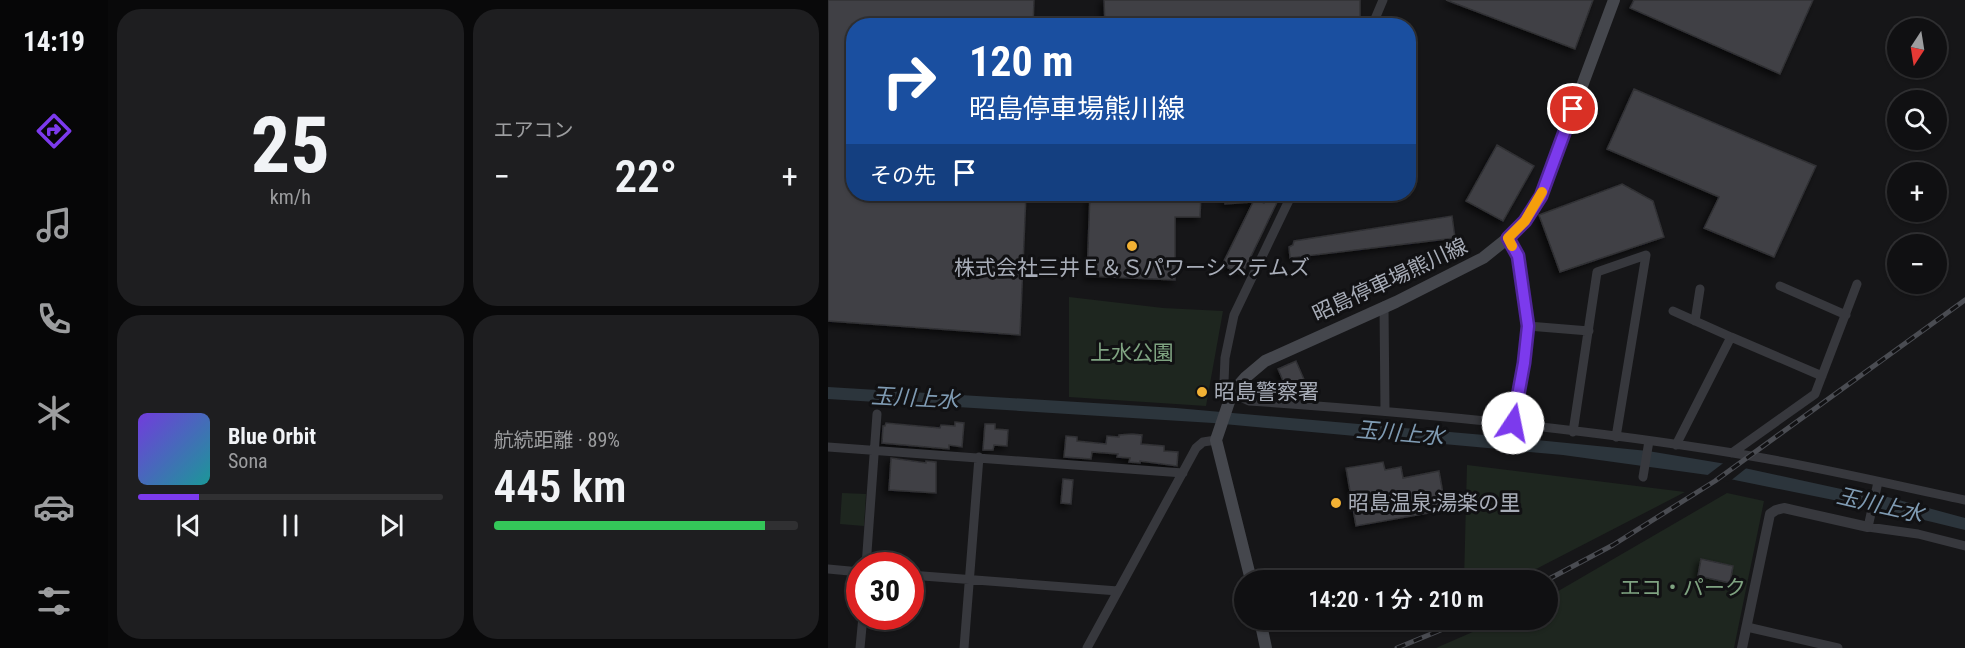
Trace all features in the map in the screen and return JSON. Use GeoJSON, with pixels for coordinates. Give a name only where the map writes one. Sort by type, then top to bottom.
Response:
{"type":"FeatureCollection","features":[{"type":"Feature","properties":{"kind":"main road","name":"昭島停車場熊川線"},"geometry":{"type":"LineString","coordinates":[[1216,440],[1232,393],[1265,361],[1483,258],[1525,221],[1541,196],[1614,0]]}},
{"type":"Feature","properties":{"kind":"main road"},"geometry":{"type":"LineString","coordinates":[[1216,440],[1248,570]]}},
{"type":"Feature","properties":{"kind":"main road"},"geometry":{"type":"LineString","coordinates":[[1262,630],[1266,648]]}},
{"type":"Feature","properties":{"kind":"street"},"geometry":{"type":"LineString","coordinates":[[1375,18],[1383,0]]}},
{"type":"Feature","properties":{"kind":"street"},"geometry":{"type":"LineString","coordinates":[[1289,201],[1234,315],[1225,358],[1224,382],[1232,393],[1249,401],[1513,423],[1649,441],[1732,453],[1965,500]]}},
{"type":"Feature","properties":{"kind":"street"},"geometry":{"type":"LineString","coordinates":[[1508,238],[1518,256],[1528,326],[1513,423]]}},
{"type":"Feature","properties":{"kind":"street"},"geometry":{"type":"LineString","coordinates":[[1573,432],[1596,272],[1646,255],[1616,437]]}},
{"type":"Feature","properties":{"kind":"street"},"geometry":{"type":"LineString","coordinates":[[1732,453],[1815,394],[1857,284]]}},
{"type":"Feature","properties":{"kind":"street"},"geometry":{"type":"LineString","coordinates":[[1780,286],[1846,315]]}},
{"type":"Feature","properties":{"kind":"street"},"geometry":{"type":"LineString","coordinates":[[1695,321],[1701,289]]}},
{"type":"Feature","properties":{"kind":"street"},"geometry":{"type":"LineString","coordinates":[[1384,306],[1385,411]]}},
{"type":"Feature","properties":{"kind":"street"},"geometry":{"type":"LineString","coordinates":[[1673,311],[1822,376]]}},
{"type":"Feature","properties":{"kind":"street"},"geometry":{"type":"LineString","coordinates":[[1528,326],[1589,331]]}},
{"type":"Feature","properties":{"kind":"street"},"geometry":{"type":"LineString","coordinates":[[1676,445],[1731,337]]}},
{"type":"Feature","properties":{"kind":"street"},"geometry":{"type":"LineString","coordinates":[[867,552],[877,414]]}},
{"type":"Feature","properties":{"kind":"street"},"geometry":{"type":"LineString","coordinates":[[1087,648],[1196,448],[1203,442],[1216,440]]}},
{"type":"Feature","properties":{"kind":"street"},"geometry":{"type":"LineString","coordinates":[[1643,477],[1649,441]]}},
{"type":"Feature","properties":{"kind":"street"},"geometry":{"type":"LineString","coordinates":[[828,447],[1182,473]]}},
{"type":"Feature","properties":{"kind":"street"},"geometry":{"type":"LineString","coordinates":[[964,648],[979,457]]}},
{"type":"Feature","properties":{"kind":"street"},"geometry":{"type":"LineString","coordinates":[[1869,524],[1878,482]]}},
{"type":"Feature","properties":{"kind":"street"},"geometry":{"type":"LineString","coordinates":[[1742,648],[1770,514],[1776,510],[1784,508],[1869,524],[1965,546]]}},
{"type":"Feature","properties":{"kind":"street"},"geometry":{"type":"LineString","coordinates":[[828,569],[846,571]]}},
{"type":"Feature","properties":{"kind":"street"},"geometry":{"type":"LineString","coordinates":[[924,576],[1118,591]]}},
{"type":"Feature","properties":{"kind":"street"},"geometry":{"type":"LineString","coordinates":[[1747,627],[1838,648]]}},
{"type":"Feature","properties":{"kind":"street"},"geometry":{"type":"LineString","coordinates":[[860,648],[862,630]]}},
{"type":"Feature","properties":{"kind":"green space","name":"上水公園"},"geometry":{"type":"Polygon","coordinates":[[[1069,297],[1163,308],[1223,311],[1206,406],[1069,397],[1069,297]]]}},
{"type":"Feature","properties":{"kind":"green space"},"geometry":{"type":"Polygon","coordinates":[[[1467,465],[1685,492],[1534,570],[1464,570],[1467,465]]]}},
{"type":"Feature","properties":{"kind":"green space"},"geometry":{"type":"Polygon","coordinates":[[[842,493],[866,494],[864,526],[840,524],[842,493]]]}},
{"type":"Feature","properties":{"kind":"green space","name":"エコ・パーク"},"geometry":{"type":"Polygon","coordinates":[[[1727,493],[1764,501],[1734,648],[1436,648],[1477,630],[1558,630],[1558,591],[1727,493]]]}},
{"type":"Feature","properties":{"kind":"water","name":"玉川上水"},"geometry":{"type":"Polygon","coordinates":[[[828,387],[1176,408],[1648,451],[1726,464],[1864,494],[1884,496],[1965,518],[1965,530],[1883,510],[1715,476],[1563,455],[1213,423],[828,399],[828,387]]]}},
{"type":"Feature","properties":{"kind":"pier"},"geometry":{"type":"Polygon","coordinates":[[[1726,461],[1749,466],[1729,482],[1705,477],[1726,461]]]}},
{"type":"Feature","properties":{"kind":"building"},"geometry":{"type":"Polygon","coordinates":[[[828,0],[1034,0],[1033,18],[846,18],[846,201],[1026,201],[1020,335],[828,321],[828,0]]]}},
{"type":"Feature","properties":{"kind":"building"},"geometry":{"type":"Polygon","coordinates":[[[1104,0],[1360,0],[1360,18],[1105,18],[1104,0]]]}},
{"type":"Feature","properties":{"kind":"building"},"geometry":{"type":"Polygon","coordinates":[[[1446,0],[1593,0],[1575,49],[1446,0]]]}},
{"type":"Feature","properties":{"kind":"building"},"geometry":{"type":"Polygon","coordinates":[[[1634,0],[1813,0],[1780,74],[1630,8],[1634,0]]]}},
{"type":"Feature","properties":{"kind":"building"},"geometry":{"type":"Polygon","coordinates":[[[1634,89],[1816,166],[1774,257],[1704,228],[1719,197],[1607,149],[1634,89]]]}},
{"type":"Feature","properties":{"kind":"building"},"geometry":{"type":"Polygon","coordinates":[[[1497,145],[1534,166],[1503,221],[1466,201],[1497,145]]]}},
{"type":"Feature","properties":{"kind":"building"},"geometry":{"type":"Polygon","coordinates":[[[1622,184],[1653,201],[1664,237],[1560,272],[1539,215],[1622,184]]]}},
{"type":"Feature","properties":{"kind":"building","name":"株式会社三井Ｅ＆Ｓパワーシステムズ"},"geometry":{"type":"Polygon","coordinates":[[[1090,201],[1201,201],[1200,217],[1175,217],[1175,280],[1087,276],[1090,201]]]}},
{"type":"Feature","properties":{"kind":"building"},"geometry":{"type":"Polygon","coordinates":[[[1225,201],[1260,201],[1264,203],[1265,201],[1278,201],[1242,275],[1222,265],[1253,202],[1225,204],[1225,201]]]}},
{"type":"Feature","properties":{"kind":"building"},"geometry":{"type":"Polygon","coordinates":[[[1452,216],[1455,238],[1290,258],[1289,247],[1294,241],[1452,216]]]}},
{"type":"Feature","properties":{"kind":"building"},"geometry":{"type":"Polygon","coordinates":[[[1296,361],[1309,391],[1290,397],[1278,369],[1296,361]]]}},
{"type":"Feature","properties":{"kind":"building"},"geometry":{"type":"Polygon","coordinates":[[[955,422],[964,423],[962,447],[949,445],[949,449],[882,443],[883,426],[886,423],[940,428],[941,425],[955,426],[955,422]]]}},
{"type":"Feature","properties":{"kind":"building"},"geometry":{"type":"Polygon","coordinates":[[[985,424],[995,424],[995,429],[1008,430],[1007,446],[994,445],[993,450],[983,450],[985,424]]]}},
{"type":"Feature","properties":{"kind":"building"},"geometry":{"type":"Polygon","coordinates":[[[1119,435],[1142,435],[1141,444],[1164,446],[1164,451],[1178,452],[1177,466],[1140,461],[1140,463],[1129,462],[1130,458],[1117,457],[1118,454],[1092,452],[1091,459],[1064,457],[1066,436],[1077,437],[1077,441],[1106,444],[1107,436],[1119,437],[1119,435]]]}},
{"type":"Feature","properties":{"kind":"building"},"geometry":{"type":"Polygon","coordinates":[[[891,458],[926,463],[926,461],[936,462],[936,493],[889,490],[891,458]]]}},
{"type":"Feature","properties":{"kind":"building"},"geometry":{"type":"Polygon","coordinates":[[[1383,462],[1385,470],[1401,467],[1403,478],[1439,471],[1445,505],[1428,508],[1429,513],[1356,526],[1346,468],[1383,462]]]}},
{"type":"Feature","properties":{"kind":"building"},"geometry":{"type":"Polygon","coordinates":[[[1063,479],[1073,480],[1071,504],[1061,503],[1063,479]]]}},
{"type":"Feature","properties":{"kind":"building"},"geometry":{"type":"Polygon","coordinates":[[[1701,559],[1733,566],[1730,583],[1698,576],[1701,559]]]}},
{"type":"Feature","properties":{"kind":"railway"},"geometry":{"type":"LineString","coordinates":[[1558,574],[1613,545],[1715,481],[1965,300]]}},
{"type":"Feature","properties":{"kind":"railway"},"geometry":{"type":"LineString","coordinates":[[1397,648],[1441,630]]}},
{"type":"Feature","properties":{"kind":"slow traffic"},"geometry":{"type":"LineString","coordinates":[[1512,246],[1508,238],[1525,221],[1542,192]]}},
{"type":"Feature","properties":{"kind":"place","name":"株式会社三井Ｅ＆Ｓパワーシステムズ"},"geometry":{"type":"Point","coordinates":[1132,246]}},
{"type":"Feature","properties":{"kind":"place","name":"昭島警察署"},"geometry":{"type":"Point","coordinates":[1202,392]}},
{"type":"Feature","properties":{"kind":"place","name":"昭島温泉;湯楽の里"},"geometry":{"type":"Point","coordinates":[1336,503]}},
{"type":"Feature","properties":{"kind":"route"},"geometry":{"type":"LineString","coordinates":[[1513,423],[1528,326],[1518,256],[1508,238],[1525,221],[1541,196],[1573,109]]}}]}
